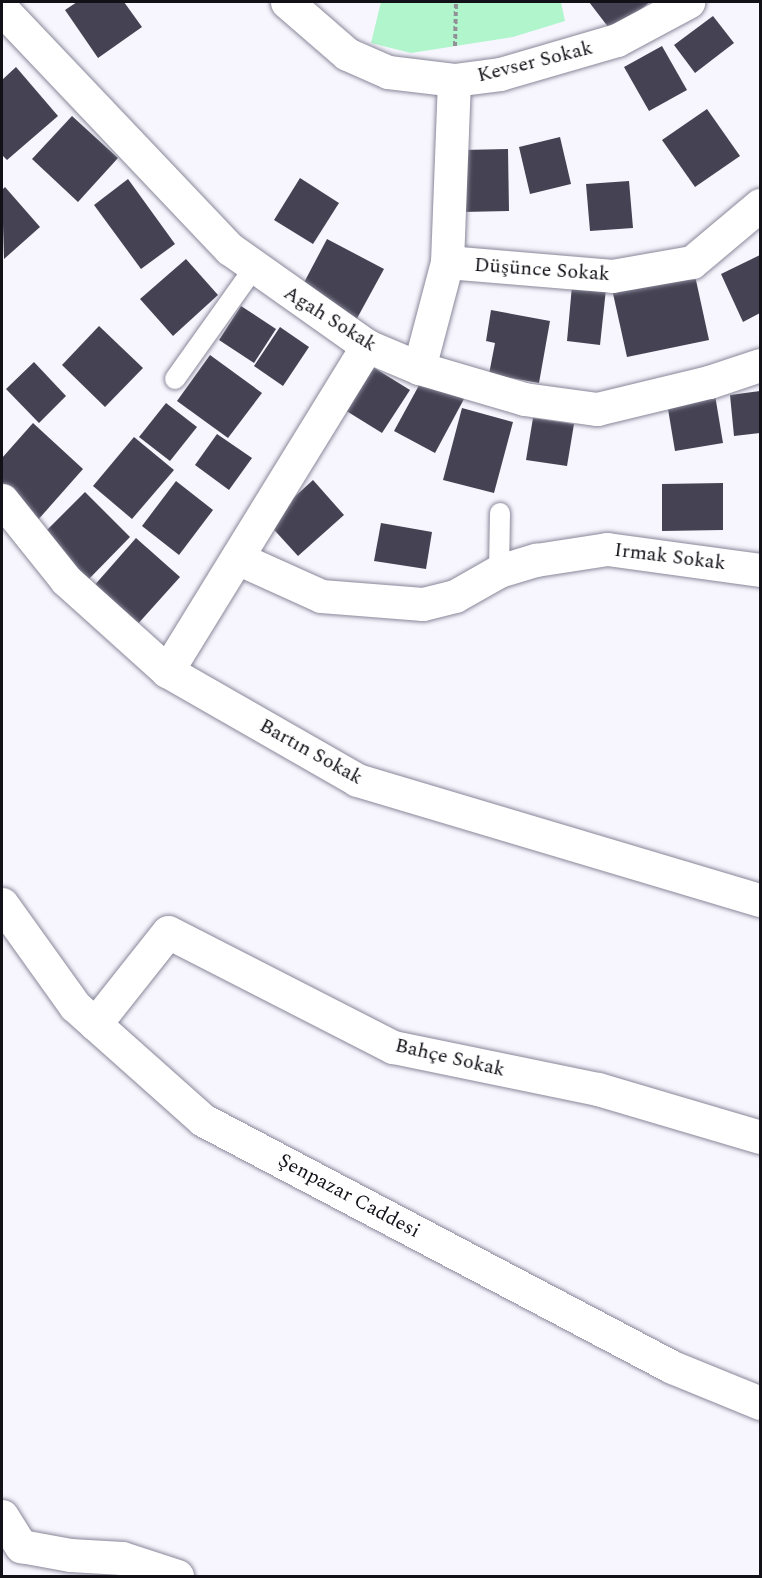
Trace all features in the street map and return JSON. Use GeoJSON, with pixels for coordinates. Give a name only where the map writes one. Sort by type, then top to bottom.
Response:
{"type":"FeatureCollection","features":[{"type":"Feature","properties":{"kind":"street","name":"Kevser Sokak"},"geometry":{"type":"LineString","coordinates":[[287,2],[347,54],[388,72],[454,80],[500,74],[617,40],[688,2]]}},
{"type":"Feature","properties":{"kind":"street","name":"Agah Sokak"},"geometry":{"type":"LineString","coordinates":[[2,9],[230,249],[367,346],[419,368],[524,399],[597,409],[709,382],[760,364]]}},
{"type":"Feature","properties":{"kind":"street"},"geometry":{"type":"LineString","coordinates":[[447,262],[454,80]]}},
{"type":"Feature","properties":{"kind":"street","name":"Düşünce Sokak"},"geometry":{"type":"LineString","coordinates":[[419,368],[447,262],[612,276],[692,262],[760,205]]}},
{"type":"Feature","properties":{"kind":"street"},"geometry":{"type":"LineString","coordinates":[[167,671],[367,346]]}},
{"type":"Feature","properties":{"kind":"street","name":"Bartın Sokak"},"geometry":{"type":"LineString","coordinates":[[2,500],[66,580],[167,671],[357,780],[760,900]]}},
{"type":"Feature","properties":{"kind":"street","name":"Irmak Sokak"},"geometry":{"type":"LineString","coordinates":[[237,558],[321,597],[423,604],[455,596],[499,571],[536,560],[607,549],[760,570]]}},
{"type":"Feature","properties":{"kind":"street","name":"Şenpazar Caddesi"},"geometry":{"type":"LineString","coordinates":[[2,904],[75,1006],[203,1120],[672,1367],[760,1403]]}},
{"type":"Feature","properties":{"kind":"street","name":"Bahçe Sokak"},"geometry":{"type":"LineString","coordinates":[[95,1024],[168,932],[393,1047],[598,1089],[760,1137]]}},
{"type":"Feature","properties":{"kind":"street"},"geometry":{"type":"LineString","coordinates":[[2,1516],[11,1555],[123,1558],[177,1576]]}},
{"type":"Feature","properties":{"kind":"lane"},"geometry":{"type":"LineString","coordinates":[[175,379],[254,268]]}},
{"type":"Feature","properties":{"kind":"lane"},"geometry":{"type":"LineString","coordinates":[[499,571],[500,513]]}},
{"type":"Feature","properties":{"kind":"path"},"geometry":{"type":"LineString","coordinates":[[454,80],[456,2]]}},
{"type":"Feature","properties":{"kind":"green space"},"geometry":{"type":"Polygon","coordinates":[[[381,2],[561,2],[565,21],[513,37],[411,53],[371,43],[381,2]]]}},
{"type":"Feature","properties":{"kind":"building"},"geometry":{"type":"Polygon","coordinates":[[[77,2],[124,2],[142,27],[98,58],[65,10],[77,2]]]}},
{"type":"Feature","properties":{"kind":"building"},"geometry":{"type":"Polygon","coordinates":[[[589,2],[650,2],[612,32],[589,2]]]}},
{"type":"Feature","properties":{"kind":"building"},"geometry":{"type":"Polygon","coordinates":[[[713,16],[734,43],[695,73],[674,45],[713,16]]]}},
{"type":"Feature","properties":{"kind":"building"},"geometry":{"type":"Polygon","coordinates":[[[662,46],[687,90],[649,111],[624,67],[662,46]]]}},
{"type":"Feature","properties":{"kind":"building"},"geometry":{"type":"Polygon","coordinates":[[[16,67],[58,116],[7,160],[2,155],[2,80],[16,67]]]}},
{"type":"Feature","properties":{"kind":"building"},"geometry":{"type":"Polygon","coordinates":[[[707,109],[740,156],[695,187],[662,140],[707,109]]]}},
{"type":"Feature","properties":{"kind":"building"},"geometry":{"type":"Polygon","coordinates":[[[72,116],[118,158],[78,202],[32,159],[72,116]]]}},
{"type":"Feature","properties":{"kind":"building"},"geometry":{"type":"Polygon","coordinates":[[[560,137],[571,184],[530,194],[519,147],[560,137]]]}},
{"type":"Feature","properties":{"kind":"building"},"geometry":{"type":"Polygon","coordinates":[[[508,149],[509,211],[462,212],[462,150],[508,149]]]}},
{"type":"Feature","properties":{"kind":"building"},"geometry":{"type":"Polygon","coordinates":[[[300,178],[339,203],[313,244],[274,220],[300,178]]]}},
{"type":"Feature","properties":{"kind":"building"},"geometry":{"type":"Polygon","coordinates":[[[128,179],[175,244],[141,269],[94,205],[128,179]]]}},
{"type":"Feature","properties":{"kind":"building"},"geometry":{"type":"Polygon","coordinates":[[[629,181],[633,228],[590,231],[586,184],[629,181]]]}},
{"type":"Feature","properties":{"kind":"building"},"geometry":{"type":"Polygon","coordinates":[[[5,187],[40,227],[4,259],[2,190],[5,187]]]}},
{"type":"Feature","properties":{"kind":"building"},"geometry":{"type":"Polygon","coordinates":[[[327,239],[384,269],[355,322],[299,292],[327,239]]]}},
{"type":"Feature","properties":{"kind":"building"},"geometry":{"type":"Polygon","coordinates":[[[760,255],[760,313],[743,322],[721,274],[760,255]]]}},
{"type":"Feature","properties":{"kind":"building"},"geometry":{"type":"Polygon","coordinates":[[[186,259],[218,295],[173,336],[140,299],[186,259]]]}},
{"type":"Feature","properties":{"kind":"building"},"geometry":{"type":"Polygon","coordinates":[[[694,271],[709,340],[627,357],[612,289],[694,271]]]}},
{"type":"Feature","properties":{"kind":"building"},"geometry":{"type":"Polygon","coordinates":[[[572,286],[606,289],[600,345],[567,341],[572,286]]]}},
{"type":"Feature","properties":{"kind":"building"},"geometry":{"type":"Polygon","coordinates":[[[241,306],[276,329],[254,363],[219,340],[241,306]]]}},
{"type":"Feature","properties":{"kind":"building"},"geometry":{"type":"Polygon","coordinates":[[[491,310],[550,321],[539,383],[489,374],[495,343],[486,341],[491,310]]]}},
{"type":"Feature","properties":{"kind":"building"},"geometry":{"type":"Polygon","coordinates":[[[99,326],[143,368],[105,407],[62,365],[99,326]]]}},
{"type":"Feature","properties":{"kind":"building"},"geometry":{"type":"Polygon","coordinates":[[[280,327],[309,347],[283,386],[254,366],[280,327]]]}},
{"type":"Feature","properties":{"kind":"building"},"geometry":{"type":"Polygon","coordinates":[[[210,355],[262,393],[228,438],[177,401],[210,355]]]}},
{"type":"Feature","properties":{"kind":"building"},"geometry":{"type":"Polygon","coordinates":[[[34,362],[66,396],[39,423],[6,389],[34,362]]]}},
{"type":"Feature","properties":{"kind":"building"},"geometry":{"type":"Polygon","coordinates":[[[368,364],[410,390],[382,433],[340,407],[368,364]]]}},
{"type":"Feature","properties":{"kind":"building"},"geometry":{"type":"Polygon","coordinates":[[[423,378],[464,399],[435,453],[394,431],[423,378]]]}},
{"type":"Feature","properties":{"kind":"building"},"geometry":{"type":"Polygon","coordinates":[[[714,389],[723,443],[675,451],[666,397],[714,389]]]}},
{"type":"Feature","properties":{"kind":"building"},"geometry":{"type":"Polygon","coordinates":[[[760,391],[760,433],[734,436],[730,395],[760,391]]]}},
{"type":"Feature","properties":{"kind":"building"},"geometry":{"type":"Polygon","coordinates":[[[166,403],[197,427],[170,461],[139,437],[166,403]]]}},
{"type":"Feature","properties":{"kind":"building"},"geometry":{"type":"Polygon","coordinates":[[[462,408],[513,422],[494,493],[443,480],[462,408]]]}},
{"type":"Feature","properties":{"kind":"building"},"geometry":{"type":"Polygon","coordinates":[[[533,418],[574,424],[567,466],[526,460],[533,418]]]}},
{"type":"Feature","properties":{"kind":"building"},"geometry":{"type":"Polygon","coordinates":[[[33,423],[83,469],[37,521],[2,488],[2,458],[33,423]]]}},
{"type":"Feature","properties":{"kind":"building"},"geometry":{"type":"Polygon","coordinates":[[[217,434],[252,458],[229,490],[195,465],[217,434]]]}},
{"type":"Feature","properties":{"kind":"building"},"geometry":{"type":"Polygon","coordinates":[[[134,437],[174,470],[132,519],[93,486],[134,437]]]}},
{"type":"Feature","properties":{"kind":"building"},"geometry":{"type":"Polygon","coordinates":[[[313,480],[344,515],[298,556],[267,522],[313,480]]]}},
{"type":"Feature","properties":{"kind":"building"},"geometry":{"type":"Polygon","coordinates":[[[176,481],[213,510],[179,555],[142,526],[176,481]]]}},
{"type":"Feature","properties":{"kind":"building"},"geometry":{"type":"Polygon","coordinates":[[[723,483],[723,530],[662,531],[662,484],[723,483]]]}},
{"type":"Feature","properties":{"kind":"building"},"geometry":{"type":"Polygon","coordinates":[[[85,492],[130,537],[86,582],[41,536],[85,492]]]}},
{"type":"Feature","properties":{"kind":"building"},"geometry":{"type":"Polygon","coordinates":[[[381,523],[432,532],[426,569],[374,561],[381,523]]]}},
{"type":"Feature","properties":{"kind":"building"},"geometry":{"type":"Polygon","coordinates":[[[136,538],[180,577],[136,626],[93,587],[136,538]]]}}]}
